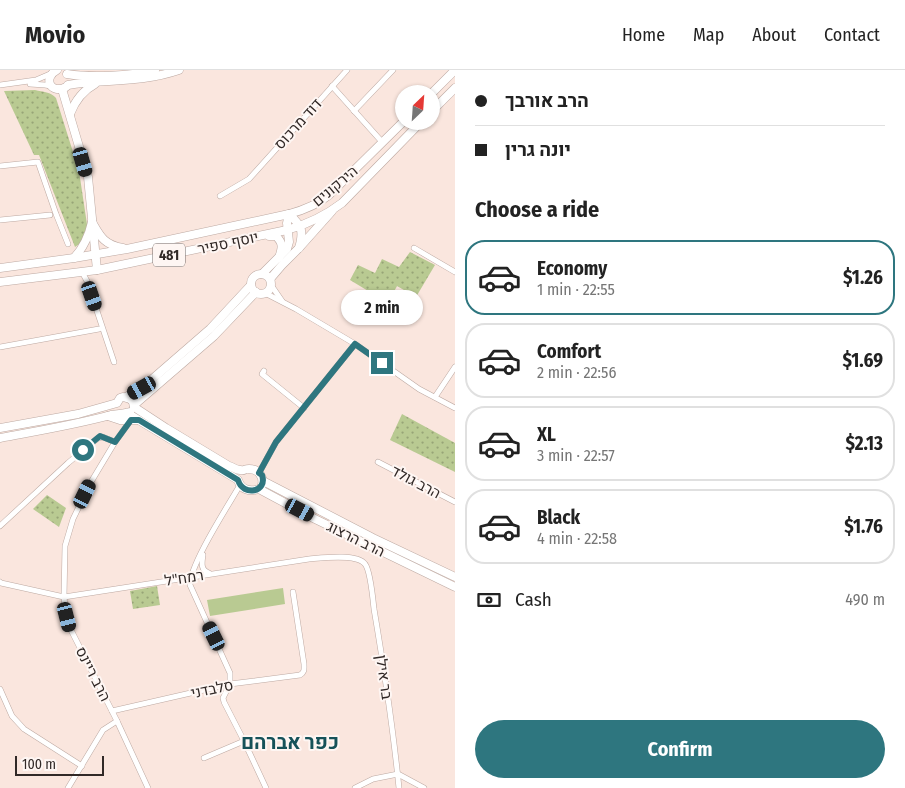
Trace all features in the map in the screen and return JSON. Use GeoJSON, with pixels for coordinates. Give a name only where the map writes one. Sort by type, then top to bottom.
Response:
{"type":"FeatureCollection","features":[{"type":"Feature","properties":{"kind":"street"},"geometry":{"type":"LineString","coordinates":[[64,71],[88,76],[128,74],[155,70]]}},
{"type":"Feature","properties":{"kind":"street"},"geometry":{"type":"LineString","coordinates":[[17,83],[36,84],[55,89],[98,82],[153,78],[179,70]]}},
{"type":"Feature","properties":{"kind":"street","name":"דוד מרכוס"},"geometry":{"type":"LineString","coordinates":[[220,196],[250,179],[347,70]]}},
{"type":"Feature","properties":{"kind":"street"},"geometry":{"type":"LineString","coordinates":[[354,111],[393,70]]}},
{"type":"Feature","properties":{"kind":"street"},"geometry":{"type":"LineString","coordinates":[[440,85],[455,70]]}},
{"type":"Feature","properties":{"kind":"street"},"geometry":{"type":"LineString","coordinates":[[64,71],[69,79],[65,87],[70,114],[88,177],[97,270],[90,274],[86,280]]}},
{"type":"Feature","properties":{"kind":"street"},"geometry":{"type":"LineString","coordinates":[[52,87],[49,81],[53,72]]}},
{"type":"Feature","properties":{"kind":"street"},"geometry":{"type":"LineString","coordinates":[[0,85],[36,80],[53,72]]}},
{"type":"Feature","properties":{"kind":"street"},"geometry":{"type":"LineString","coordinates":[[70,114],[80,95],[88,87],[98,82]]}},
{"type":"Feature","properties":{"kind":"street"},"geometry":{"type":"LineString","coordinates":[[332,86],[383,143]]}},
{"type":"Feature","properties":{"kind":"street"},"geometry":{"type":"LineString","coordinates":[[440,103],[455,88]]}},
{"type":"Feature","properties":{"kind":"street","name":"הירקונים"},"geometry":{"type":"LineString","coordinates":[[289,214],[306,209],[329,195],[395,130]]}},
{"type":"Feature","properties":{"kind":"street","name":"הירקונים"},"geometry":{"type":"LineString","coordinates":[[270,282],[282,264],[413,130]]}},
{"type":"Feature","properties":{"kind":"street"},"geometry":{"type":"LineString","coordinates":[[0,166],[38,162],[68,244]]}},
{"type":"Feature","properties":{"kind":"street","name":"יוסף ספיר"},"geometry":{"type":"LineString","coordinates":[[0,282],[97,270],[287,230],[312,222],[334,209]]}},
{"type":"Feature","properties":{"kind":"street"},"geometry":{"type":"LineString","coordinates":[[289,214],[300,226],[302,232],[299,248]]}},
{"type":"Feature","properties":{"kind":"street"},"geometry":{"type":"LineString","coordinates":[[129,417],[117,408],[120,398],[126,397],[142,388],[210,329],[251,285],[253,277],[262,274],[287,249],[289,242],[287,223],[289,214]]}},
{"type":"Feature","properties":{"kind":"street","name":"יוסף ספיר"},"geometry":{"type":"LineString","coordinates":[[0,268],[127,249],[289,214]]}},
{"type":"Feature","properties":{"kind":"street"},"geometry":{"type":"LineString","coordinates":[[0,220],[50,215]]}},
{"type":"Feature","properties":{"kind":"street"},"geometry":{"type":"LineString","coordinates":[[92,222],[104,240],[110,245],[127,249]]}},
{"type":"Feature","properties":{"kind":"street"},"geometry":{"type":"LineString","coordinates":[[74,258],[88,236],[92,222]]}},
{"type":"Feature","properties":{"kind":"street"},"geometry":{"type":"LineString","coordinates":[[264,235],[276,236],[280,240],[282,246],[279,258]]}},
{"type":"Feature","properties":{"kind":"street"},"geometry":{"type":"LineString","coordinates":[[414,248],[455,272]]}},
{"type":"Feature","properties":{"kind":"street"},"geometry":{"type":"LineString","coordinates":[[82,272],[114,362]]}},
{"type":"Feature","properties":{"kind":"street"},"geometry":{"type":"LineString","coordinates":[[262,274],[268,277],[282,301]]}},
{"type":"Feature","properties":{"kind":"street"},"geometry":{"type":"LineString","coordinates":[[265,293],[270,289],[270,282]]}},
{"type":"Feature","properties":{"kind":"street"},"geometry":{"type":"LineString","coordinates":[[251,285],[256,292],[265,293],[282,301],[355,344],[419,389],[455,408]]}},
{"type":"Feature","properties":{"kind":"street"},"geometry":{"type":"LineString","coordinates":[[129,417],[134,406],[145,395],[214,336],[256,292]]}},
{"type":"Feature","properties":{"kind":"street"},"geometry":{"type":"LineString","coordinates":[[0,347],[99,329]]}},
{"type":"Feature","properties":{"kind":"street"},"geometry":{"type":"LineString","coordinates":[[259,473],[276,442],[355,344]]}},
{"type":"Feature","properties":{"kind":"street"},"geometry":{"type":"LineString","coordinates":[[435,398],[455,367]]}},
{"type":"Feature","properties":{"kind":"street"},"geometry":{"type":"LineString","coordinates":[[264,371],[262,374],[304,408]]}},
{"type":"Feature","properties":{"kind":"street"},"geometry":{"type":"LineString","coordinates":[[145,395],[143,405],[148,417]]}},
{"type":"Feature","properties":{"kind":"street"},"geometry":{"type":"LineString","coordinates":[[126,397],[132,400],[134,406],[148,417],[229,466],[238,470],[250,469],[259,473],[262,475],[261,485]]}},
{"type":"Feature","properties":{"kind":"street"},"geometry":{"type":"LineString","coordinates":[[0,428],[78,414],[117,403]]}},
{"type":"Feature","properties":{"kind":"street"},"geometry":{"type":"LineString","coordinates":[[0,438],[108,416],[129,417]]}},
{"type":"Feature","properties":{"kind":"street"},"geometry":{"type":"LineString","coordinates":[[108,416],[120,420],[129,417]]}},
{"type":"Feature","properties":{"kind":"street","name":"הרב ריינס"},"geometry":{"type":"LineString","coordinates":[[129,417],[91,482],[73,519],[65,546],[64,597],[70,628],[148,788]]}},
{"type":"Feature","properties":{"kind":"street","name":"הרב הרצוג"},"geometry":{"type":"LineString","coordinates":[[129,417],[239,483],[246,490],[254,490],[261,485]]}},
{"type":"Feature","properties":{"kind":"street"},"geometry":{"type":"LineString","coordinates":[[0,526],[98,438],[103,437],[115,442]]}},
{"type":"Feature","properties":{"kind":"street","name":"הרב גולד"},"geometry":{"type":"LineString","coordinates":[[378,462],[455,502]]}},
{"type":"Feature","properties":{"kind":"street"},"geometry":{"type":"LineString","coordinates":[[243,470],[239,475],[239,483],[203,549],[190,581],[191,589],[230,673],[230,684],[223,698],[224,702],[266,788]]}},
{"type":"Feature","properties":{"kind":"street","name":"הרב הרצוג"},"geometry":{"type":"LineString","coordinates":[[261,485],[455,577]]}},
{"type":"Feature","properties":{"kind":"street","name":"הרב הרצוג"},"geometry":{"type":"LineString","coordinates":[[261,485],[315,519],[455,587]]}},
{"type":"Feature","properties":{"kind":"street"},"geometry":{"type":"LineString","coordinates":[[203,549],[203,569],[206,572],[212,573]]}},
{"type":"Feature","properties":{"kind":"street","name":"רמח\"ל"},"geometry":{"type":"LineString","coordinates":[[0,583],[64,597],[317,558],[361,560],[367,567]]}},
{"type":"Feature","properties":{"kind":"street","name":"בר אילן"},"geometry":{"type":"LineString","coordinates":[[367,567],[381,653],[399,788]]}},
{"type":"Feature","properties":{"kind":"street","name":"סלבדני"},"geometry":{"type":"LineString","coordinates":[[112,711],[230,684],[300,675],[304,671],[304,664],[293,592]]}},
{"type":"Feature","properties":{"kind":"street"},"geometry":{"type":"LineString","coordinates":[[0,689],[12,716],[24,729],[82,766]]}},
{"type":"Feature","properties":{"kind":"street"},"geometry":{"type":"LineString","coordinates":[[68,788],[103,730],[117,721]]}},
{"type":"Feature","properties":{"kind":"street"},"geometry":{"type":"LineString","coordinates":[[204,758],[244,741]]}},
{"type":"Feature","properties":{"kind":"street"},"geometry":{"type":"LineString","coordinates":[[355,788],[372,779],[398,774],[424,788]]}},
{"type":"Feature","properties":{"kind":"green space"},"geometry":{"type":"Polygon","coordinates":[[[35,90],[49,93],[56,98],[79,171],[88,231],[82,242],[75,247],[39,155],[34,155],[4,91],[35,90]]]}},
{"type":"Feature","properties":{"kind":"green space"},"geometry":{"type":"Polygon","coordinates":[[[410,252],[435,265],[416,297],[397,286],[388,303],[350,280],[358,265],[375,273],[382,259],[399,267],[410,252]]]}},
{"type":"Feature","properties":{"kind":"green space"},"geometry":{"type":"Polygon","coordinates":[[[402,414],[455,443],[455,472],[390,440],[402,414]]]}},
{"type":"Feature","properties":{"kind":"green space"},"geometry":{"type":"Polygon","coordinates":[[[47,495],[66,508],[59,527],[33,509],[47,495]]]}},
{"type":"Feature","properties":{"kind":"green space"},"geometry":{"type":"Polygon","coordinates":[[[157,586],[160,605],[133,609],[130,591],[157,586]]]}},
{"type":"Feature","properties":{"kind":"green space"},"geometry":{"type":"Polygon","coordinates":[[[283,588],[285,604],[210,616],[207,600],[283,588]]]}},
{"type":"Feature","properties":{"kind":"district","name":"כפר אברהם"},"geometry":{"type":"Point","coordinates":[290,742]}},
{"type":"Feature","properties":{"kind":"route"},"geometry":{"type":"LineString","coordinates":[[83,450],[100,436],[115,442],[131,420],[139,420],[238,480],[242,488],[254,490],[262,485],[263,478],[259,473],[276,442],[355,344],[382,363]]}}]}
